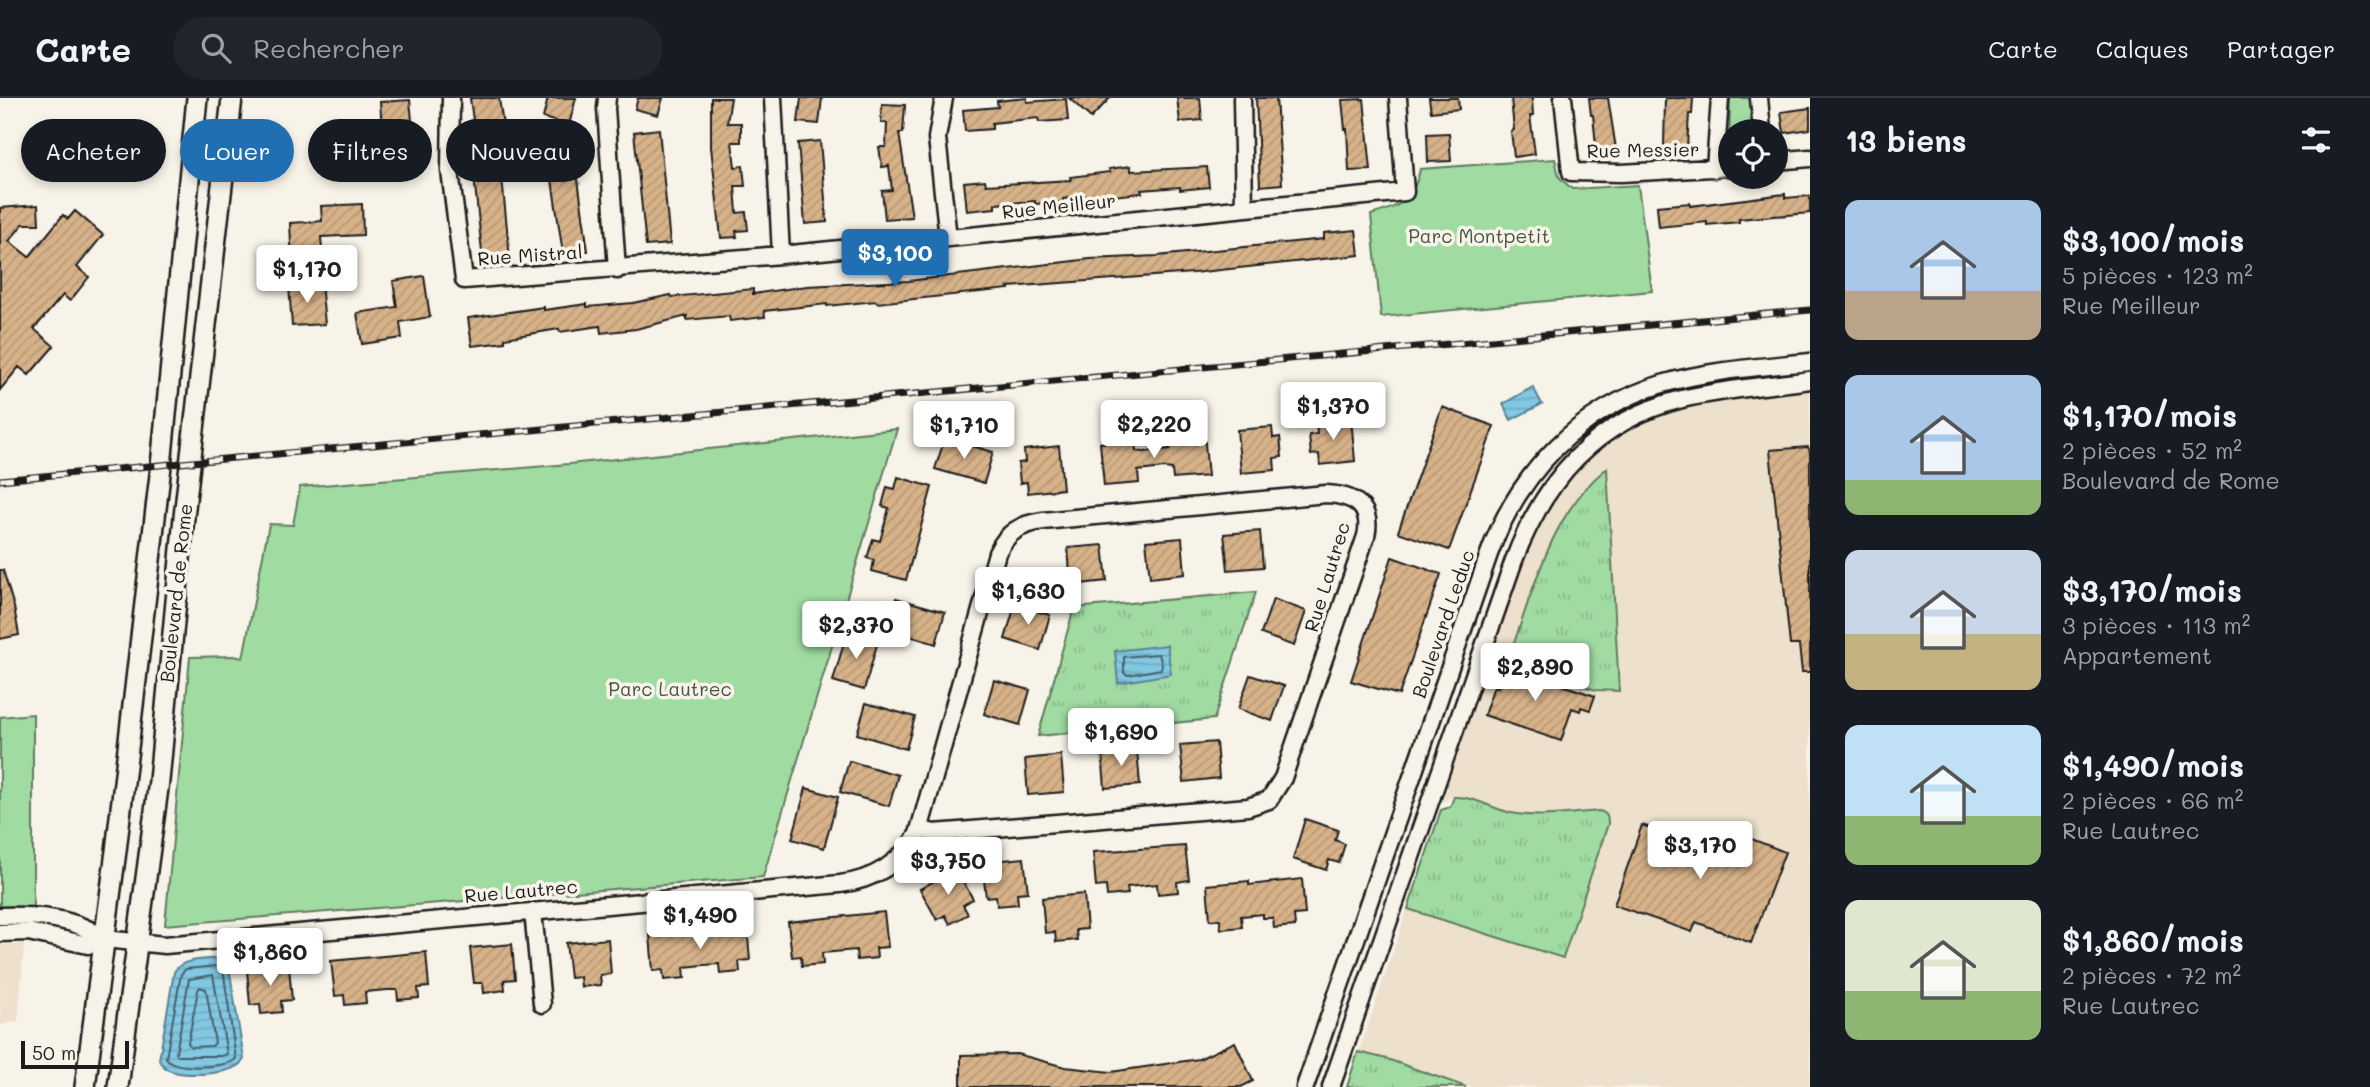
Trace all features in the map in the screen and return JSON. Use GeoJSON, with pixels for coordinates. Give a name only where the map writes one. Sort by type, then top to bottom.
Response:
{"type":"FeatureCollection","features":[{"type":"Feature","properties":{"kind":"main road","name":"Boulevard de Rome"},"geometry":{"type":"LineString","coordinates":[[85,1087],[161,466],[197,98]]}},
{"type":"Feature","properties":{"kind":"main road","name":"Boulevard de Rome"},"geometry":{"type":"LineString","coordinates":[[118,1087],[159,781],[184,517],[232,98]]}},
{"type":"Feature","properties":{"kind":"street","name":"Rue Mistral"},"geometry":{"type":"LineString","coordinates":[[451,98],[450,172],[464,280],[781,255]]}},
{"type":"Feature","properties":{"kind":"street"},"geometry":{"type":"LineString","coordinates":[[607,98],[617,270]]}},
{"type":"Feature","properties":{"kind":"street"},"geometry":{"type":"LineString","coordinates":[[773,98],[781,255]]}},
{"type":"Feature","properties":{"kind":"street"},"geometry":{"type":"LineString","coordinates":[[944,98],[937,138],[948,238]]}},
{"type":"Feature","properties":{"kind":"street"},"geometry":{"type":"LineString","coordinates":[[1242,98],[1244,208]]}},
{"type":"Feature","properties":{"kind":"street","name":"Rue Meilleur"},"geometry":{"type":"LineString","coordinates":[[781,255],[1405,192],[1398,98]]}},
{"type":"Feature","properties":{"kind":"street","name":"Rue Messier"},"geometry":{"type":"LineString","coordinates":[[1563,98],[1571,172],[1621,173],[1718,168]]}},
{"type":"Feature","properties":{"kind":"street","name":"Rue Messier"},"geometry":{"type":"LineString","coordinates":[[1720,98],[1721,119]]}},
{"type":"Feature","properties":{"kind":"street"},"geometry":{"type":"LineString","coordinates":[[1759,98],[1761,119]]}},
{"type":"Feature","properties":{"kind":"street"},"geometry":{"type":"LineString","coordinates":[[1788,160],[1810,158]]}},
{"type":"Feature","properties":{"kind":"street","name":"Boulevard Leduc"},"geometry":{"type":"LineString","coordinates":[[1305,1087],[1489,554],[1505,516],[1523,486],[1554,449],[1576,430],[1609,407],[1631,396],[1692,377],[1810,362]]}},
{"type":"Feature","properties":{"kind":"street"},"geometry":{"type":"LineString","coordinates":[[1331,1087],[1514,560],[1531,518],[1550,487],[1577,457],[1597,440],[1648,410],[1695,396],[1810,380]]}},
{"type":"Feature","properties":{"kind":"street","name":"Rue Lautrec"},"geometry":{"type":"LineString","coordinates":[[0,933],[28,932],[88,945],[104,939],[165,945],[855,882],[875,875],[892,864],[911,844],[920,829],[997,552],[1014,529],[1043,521],[1326,494],[1345,495],[1360,506],[1367,519],[1366,536],[1283,778],[1269,800],[1248,807],[933,833],[920,829]]}},
{"type":"Feature","properties":{"kind":"street"},"geometry":{"type":"LineString","coordinates":[[533,911],[542,1004]]}},
{"type":"Feature","properties":{"kind":"street","name":"Rue Lautrec"},"geometry":{"type":"LineString","coordinates":[[0,916],[48,918],[90,928],[104,939]]}},
{"type":"Feature","properties":{"kind":"shaded area"},"geometry":{"type":"Polygon","coordinates":[[[1810,390],[1810,1087],[1347,1087],[1441,810],[1451,805],[1453,797],[1442,802],[1525,556],[1555,496],[1578,469],[1603,447],[1652,418],[1688,407],[1810,390]]]}},
{"type":"Feature","properties":{"kind":"shaded area"},"geometry":{"type":"Polygon","coordinates":[[[24,944],[18,1021],[0,1025],[0,945],[24,944]]]}},
{"type":"Feature","properties":{"kind":"green space"},"geometry":{"type":"Polygon","coordinates":[[[1730,98],[1752,98],[1755,119],[1730,119],[1730,98]]]}},
{"type":"Feature","properties":{"kind":"green space","name":"Parc Montpetit"},"geometry":{"type":"Polygon","coordinates":[[[1555,159],[1559,177],[1572,189],[1638,185],[1652,291],[1381,317],[1371,215],[1404,201],[1414,189],[1420,169],[1555,159]]]}},
{"type":"Feature","properties":{"kind":"green space","name":"Parc Lautrec"},"geometry":{"type":"Polygon","coordinates":[[[897,429],[763,877],[165,925],[190,657],[243,658],[269,524],[293,525],[300,487],[569,464],[897,429]]]}},
{"type":"Feature","properties":{"kind":"green space"},"geometry":{"type":"Polygon","coordinates":[[[1607,468],[1619,691],[1596,690],[1507,662],[1556,532],[1587,487],[1607,468]]]}},
{"type":"Feature","properties":{"kind":"green space"},"geometry":{"type":"Polygon","coordinates":[[[1256,592],[1214,719],[1038,736],[1074,608],[1256,592]]]}},
{"type":"Feature","properties":{"kind":"green space"},"geometry":{"type":"Polygon","coordinates":[[[33,714],[33,908],[0,909],[0,717],[33,714]]]}},
{"type":"Feature","properties":{"kind":"green space"},"geometry":{"type":"Polygon","coordinates":[[[1454,797],[1470,799],[1517,814],[1599,811],[1606,815],[1608,824],[1563,958],[1408,909],[1441,810],[1450,807],[1454,797]]]}},
{"type":"Feature","properties":{"kind":"green space"},"geometry":{"type":"Polygon","coordinates":[[[1358,1052],[1387,1059],[1466,1087],[1347,1087],[1358,1052]]]}},
{"type":"Feature","properties":{"kind":"water"},"geometry":{"type":"Polygon","coordinates":[[[1533,387],[1542,404],[1511,420],[1503,404],[1533,387]]]}},
{"type":"Feature","properties":{"kind":"water"},"geometry":{"type":"Polygon","coordinates":[[[1167,645],[1171,674],[1118,683],[1115,651],[1167,645]]]}},
{"type":"Feature","properties":{"kind":"water"},"geometry":{"type":"Polygon","coordinates":[[[218,958],[225,961],[230,973],[244,1059],[231,1068],[210,1073],[188,1074],[169,1070],[159,1060],[174,972],[187,962],[218,958]]]}},
{"type":"Feature","properties":{"kind":"building"},"geometry":{"type":"Polygon","coordinates":[[[470,98],[499,98],[502,119],[473,119],[470,98]]]}},
{"type":"Feature","properties":{"kind":"building"},"geometry":{"type":"Polygon","coordinates":[[[548,98],[576,98],[571,119],[543,118],[548,98]]]}},
{"type":"Feature","properties":{"kind":"building"},"geometry":{"type":"Polygon","coordinates":[[[638,98],[663,98],[658,115],[635,109],[638,98]]]}},
{"type":"Feature","properties":{"kind":"building"},"geometry":{"type":"Polygon","coordinates":[[[711,98],[731,98],[727,123],[741,123],[741,142],[732,142],[735,167],[743,166],[745,186],[735,186],[737,213],[746,212],[748,230],[736,231],[737,237],[721,238],[711,147],[711,98]]]}},
{"type":"Feature","properties":{"kind":"building"},"geometry":{"type":"Polygon","coordinates":[[[801,98],[822,98],[819,124],[798,122],[801,98]]]}},
{"type":"Feature","properties":{"kind":"building"},"geometry":{"type":"Polygon","coordinates":[[[1027,98],[1027,102],[1066,99],[1068,120],[1039,122],[1038,118],[992,123],[992,129],[965,131],[963,110],[998,107],[997,101],[1027,98]]]}},
{"type":"Feature","properties":{"kind":"building"},"geometry":{"type":"Polygon","coordinates":[[[1069,98],[1110,98],[1091,118],[1069,98]]]}},
{"type":"Feature","properties":{"kind":"building"},"geometry":{"type":"Polygon","coordinates":[[[1177,98],[1200,98],[1202,120],[1180,122],[1177,98]]]}},
{"type":"Feature","properties":{"kind":"building"},"geometry":{"type":"Polygon","coordinates":[[[1256,98],[1276,98],[1282,184],[1260,186],[1256,98]]]}},
{"type":"Feature","properties":{"kind":"building"},"geometry":{"type":"Polygon","coordinates":[[[1429,98],[1458,98],[1459,109],[1431,112],[1429,98]]]}},
{"type":"Feature","properties":{"kind":"building"},"geometry":{"type":"Polygon","coordinates":[[[1511,98],[1532,98],[1533,116],[1530,116],[1535,154],[1514,157],[1511,98]]]}},
{"type":"Feature","properties":{"kind":"building"},"geometry":{"type":"Polygon","coordinates":[[[1589,98],[1608,98],[1617,155],[1597,156],[1589,98]]]}},
{"type":"Feature","properties":{"kind":"building"},"geometry":{"type":"Polygon","coordinates":[[[1665,98],[1693,98],[1687,148],[1664,147],[1665,98]]]}},
{"type":"Feature","properties":{"kind":"building"},"geometry":{"type":"Polygon","coordinates":[[[1364,99],[1371,170],[1349,171],[1347,129],[1342,100],[1364,99]]]}},
{"type":"Feature","properties":{"kind":"building"},"geometry":{"type":"Polygon","coordinates":[[[410,100],[412,119],[381,119],[380,102],[410,100]]]}},
{"type":"Feature","properties":{"kind":"building"},"geometry":{"type":"Polygon","coordinates":[[[882,104],[905,105],[903,133],[899,133],[912,217],[885,219],[882,191],[892,190],[889,166],[882,167],[879,147],[886,147],[887,123],[881,123],[882,104]]]}},
{"type":"Feature","properties":{"kind":"building"},"geometry":{"type":"Polygon","coordinates":[[[1810,108],[1810,129],[1788,132],[1788,119],[1782,119],[1781,112],[1810,108]]]}},
{"type":"Feature","properties":{"kind":"building"},"geometry":{"type":"Polygon","coordinates":[[[659,129],[670,244],[646,246],[634,132],[659,129]]]}},
{"type":"Feature","properties":{"kind":"building"},"geometry":{"type":"Polygon","coordinates":[[[1449,133],[1451,161],[1428,162],[1427,134],[1449,133]]]}},
{"type":"Feature","properties":{"kind":"building"},"geometry":{"type":"Polygon","coordinates":[[[820,141],[827,222],[805,224],[798,143],[820,141]]]}},
{"type":"Feature","properties":{"kind":"building"},"geometry":{"type":"Polygon","coordinates":[[[1131,166],[1131,171],[1207,167],[1209,187],[1141,190],[1142,193],[1113,196],[1112,193],[1063,199],[1063,202],[995,204],[995,208],[967,211],[964,182],[985,180],[986,185],[1071,180],[1070,177],[1110,172],[1109,169],[1131,166]]]}},
{"type":"Feature","properties":{"kind":"building"},"geometry":{"type":"Polygon","coordinates":[[[475,182],[502,182],[510,259],[483,262],[475,182]]]}},
{"type":"Feature","properties":{"kind":"building"},"geometry":{"type":"Polygon","coordinates":[[[552,182],[578,182],[588,251],[563,254],[552,182]]]}},
{"type":"Feature","properties":{"kind":"building"},"geometry":{"type":"Polygon","coordinates":[[[1785,194],[1785,198],[1810,196],[1810,213],[1739,219],[1739,222],[1707,225],[1707,222],[1659,227],[1657,206],[1690,203],[1690,206],[1785,194]]]}},
{"type":"Feature","properties":{"kind":"building"},"geometry":{"type":"Polygon","coordinates":[[[362,204],[363,235],[321,237],[323,262],[292,264],[290,223],[322,221],[321,206],[362,204]]]}},
{"type":"Feature","properties":{"kind":"building"},"geometry":{"type":"Polygon","coordinates":[[[38,205],[39,224],[23,224],[9,241],[29,257],[63,215],[68,219],[75,211],[103,235],[77,267],[89,277],[70,301],[63,295],[34,329],[54,346],[29,375],[19,367],[0,390],[0,208],[38,205]]]}},
{"type":"Feature","properties":{"kind":"building"},"geometry":{"type":"Polygon","coordinates":[[[1356,230],[1359,255],[1193,273],[1008,287],[1009,289],[877,303],[827,304],[764,311],[765,317],[730,321],[729,316],[687,320],[687,316],[636,329],[601,333],[600,326],[560,332],[559,329],[505,338],[505,342],[472,346],[468,318],[544,307],[544,310],[587,304],[587,307],[633,303],[671,295],[753,289],[753,294],[807,286],[908,281],[1090,259],[1157,256],[1324,239],[1324,233],[1356,230]]]}},
{"type":"Feature","properties":{"kind":"building"},"geometry":{"type":"Polygon","coordinates":[[[424,276],[430,317],[400,322],[402,338],[362,344],[357,313],[397,307],[393,281],[424,276]]]}},
{"type":"Feature","properties":{"kind":"building"},"geometry":{"type":"Polygon","coordinates":[[[321,283],[325,324],[292,326],[289,286],[321,283]]]}},
{"type":"Feature","properties":{"kind":"building"},"geometry":{"type":"Polygon","coordinates":[[[1442,407],[1494,426],[1449,550],[1398,532],[1442,407]]]}},
{"type":"Feature","properties":{"kind":"building"},"geometry":{"type":"Polygon","coordinates":[[[1351,418],[1355,461],[1320,465],[1319,454],[1311,455],[1309,435],[1317,434],[1316,422],[1351,418]]]}},
{"type":"Feature","properties":{"kind":"building"},"geometry":{"type":"Polygon","coordinates":[[[1272,427],[1273,438],[1280,437],[1282,457],[1274,458],[1275,470],[1241,473],[1237,430],[1272,427]]]}},
{"type":"Feature","properties":{"kind":"building"},"geometry":{"type":"Polygon","coordinates":[[[1204,433],[1208,476],[1173,479],[1172,469],[1164,468],[1138,471],[1139,483],[1104,486],[1100,443],[1135,440],[1136,451],[1144,452],[1170,449],[1169,437],[1204,433]]]}},
{"type":"Feature","properties":{"kind":"building"},"geometry":{"type":"Polygon","coordinates":[[[945,438],[993,452],[984,483],[935,469],[945,438]]]}},
{"type":"Feature","properties":{"kind":"building"},"geometry":{"type":"Polygon","coordinates":[[[1059,446],[1063,489],[1028,493],[1027,482],[1020,483],[1018,463],[1025,462],[1024,450],[1059,446]]]}},
{"type":"Feature","properties":{"kind":"building"},"geometry":{"type":"Polygon","coordinates":[[[1808,447],[1810,672],[1802,672],[1799,645],[1790,645],[1770,450],[1808,447]]]}},
{"type":"Feature","properties":{"kind":"building"},"geometry":{"type":"Polygon","coordinates":[[[898,477],[932,487],[906,580],[872,571],[874,560],[867,558],[873,539],[880,541],[889,508],[882,506],[887,487],[895,489],[898,477]]]}},
{"type":"Feature","properties":{"kind":"building"},"geometry":{"type":"Polygon","coordinates":[[[1260,531],[1263,567],[1228,570],[1224,534],[1260,531]]]}},
{"type":"Feature","properties":{"kind":"building"},"geometry":{"type":"Polygon","coordinates":[[[1182,538],[1185,574],[1150,578],[1146,541],[1182,538]]]}},
{"type":"Feature","properties":{"kind":"building"},"geometry":{"type":"Polygon","coordinates":[[[1103,545],[1107,581],[1071,585],[1068,548],[1103,545]]]}},
{"type":"Feature","properties":{"kind":"building"},"geometry":{"type":"Polygon","coordinates":[[[1392,557],[1441,574],[1399,695],[1351,681],[1392,557]]]}},
{"type":"Feature","properties":{"kind":"building"},"geometry":{"type":"Polygon","coordinates":[[[0,570],[3,570],[14,607],[19,635],[0,639],[0,570]]]}},
{"type":"Feature","properties":{"kind":"building"},"geometry":{"type":"Polygon","coordinates":[[[896,598],[945,612],[936,644],[887,629],[896,598]]]}},
{"type":"Feature","properties":{"kind":"building"},"geometry":{"type":"Polygon","coordinates":[[[1273,599],[1306,611],[1294,646],[1261,634],[1273,599]]]}},
{"type":"Feature","properties":{"kind":"building"},"geometry":{"type":"Polygon","coordinates":[[[1015,605],[1050,615],[1040,650],[1005,639],[1015,605]]]}},
{"type":"Feature","properties":{"kind":"building"},"geometry":{"type":"Polygon","coordinates":[[[847,632],[878,641],[864,690],[833,681],[847,632]]]}},
{"type":"Feature","properties":{"kind":"building"},"geometry":{"type":"Polygon","coordinates":[[[1505,666],[1595,696],[1590,710],[1572,708],[1561,741],[1484,715],[1494,686],[1498,687],[1505,666]]]}},
{"type":"Feature","properties":{"kind":"building"},"geometry":{"type":"Polygon","coordinates":[[[1250,675],[1284,686],[1272,721],[1238,709],[1250,675]]]}},
{"type":"Feature","properties":{"kind":"building"},"geometry":{"type":"Polygon","coordinates":[[[994,680],[1030,690],[1020,725],[984,714],[994,680]]]}},
{"type":"Feature","properties":{"kind":"building"},"geometry":{"type":"Polygon","coordinates":[[[866,703],[915,717],[906,749],[857,734],[866,703]]]}},
{"type":"Feature","properties":{"kind":"building"},"geometry":{"type":"Polygon","coordinates":[[[1216,742],[1219,778],[1184,782],[1180,745],[1216,742]]]}},
{"type":"Feature","properties":{"kind":"building"},"geometry":{"type":"Polygon","coordinates":[[[1137,749],[1140,785],[1105,788],[1102,752],[1137,749]]]}},
{"type":"Feature","properties":{"kind":"building"},"geometry":{"type":"Polygon","coordinates":[[[1061,755],[1064,792],[1028,795],[1025,759],[1061,755]]]}},
{"type":"Feature","properties":{"kind":"building"},"geometry":{"type":"Polygon","coordinates":[[[849,761],[898,775],[889,806],[840,792],[849,761]]]}},
{"type":"Feature","properties":{"kind":"building"},"geometry":{"type":"Polygon","coordinates":[[[806,788],[838,797],[824,848],[792,839],[806,788]]]}},
{"type":"Feature","properties":{"kind":"building"},"geometry":{"type":"Polygon","coordinates":[[[1305,819],[1338,830],[1335,840],[1345,844],[1339,863],[1329,860],[1326,870],[1293,859],[1305,819]]]}},
{"type":"Feature","properties":{"kind":"building"},"geometry":{"type":"Polygon","coordinates":[[[1642,825],[1676,837],[1680,827],[1724,843],[1729,830],[1785,852],[1751,943],[1696,922],[1692,932],[1614,905],[1642,825]]]}},
{"type":"Feature","properties":{"kind":"building"},"geometry":{"type":"Polygon","coordinates":[[[1185,846],[1189,880],[1177,882],[1178,892],[1158,894],[1157,884],[1127,887],[1128,894],[1107,896],[1106,886],[1096,887],[1093,852],[1185,846]]]}},
{"type":"Feature","properties":{"kind":"building"},"geometry":{"type":"Polygon","coordinates":[[[1024,858],[1028,892],[1017,893],[1018,904],[997,906],[996,896],[986,897],[982,862],[1024,858]]]}},
{"type":"Feature","properties":{"kind":"building"},"geometry":{"type":"Polygon","coordinates":[[[956,869],[973,899],[963,905],[968,914],[950,924],[945,915],[937,920],[920,889],[956,869]]]}},
{"type":"Feature","properties":{"kind":"building"},"geometry":{"type":"Polygon","coordinates":[[[1302,879],[1305,914],[1294,915],[1295,926],[1274,928],[1273,918],[1263,918],[1263,914],[1241,916],[1242,927],[1221,929],[1220,919],[1210,920],[1207,885],[1249,881],[1249,885],[1302,879]]]}},
{"type":"Feature","properties":{"kind":"building"},"geometry":{"type":"Polygon","coordinates":[[[1084,894],[1087,929],[1076,930],[1077,940],[1056,942],[1055,932],[1045,933],[1042,898],[1084,894]]]}},
{"type":"Feature","properties":{"kind":"building"},"geometry":{"type":"Polygon","coordinates":[[[884,912],[888,947],[876,948],[877,958],[857,960],[856,950],[822,953],[823,964],[802,966],[801,956],[792,957],[788,922],[884,912]]]}},
{"type":"Feature","properties":{"kind":"building"},"geometry":{"type":"Polygon","coordinates":[[[747,926],[750,960],[739,961],[740,972],[720,974],[719,964],[684,967],[685,978],[664,980],[663,970],[653,971],[650,935],[747,926]]]}},
{"type":"Feature","properties":{"kind":"building"},"geometry":{"type":"Polygon","coordinates":[[[608,939],[611,974],[600,975],[601,985],[581,987],[580,977],[570,978],[566,943],[608,939]]]}},
{"type":"Feature","properties":{"kind":"building"},"geometry":{"type":"Polygon","coordinates":[[[512,944],[515,979],[504,980],[505,990],[484,993],[483,983],[474,983],[470,948],[512,944]]]}},
{"type":"Feature","properties":{"kind":"building"},"geometry":{"type":"Polygon","coordinates":[[[426,952],[429,987],[418,988],[419,998],[398,1000],[397,990],[365,992],[366,1003],[345,1005],[344,995],[335,996],[331,961],[426,952]]]}},
{"type":"Feature","properties":{"kind":"building"},"geometry":{"type":"Polygon","coordinates":[[[289,966],[292,1000],[281,1001],[282,1012],[261,1014],[260,1004],[250,1005],[247,970],[289,966]]]}},
{"type":"Feature","properties":{"kind":"building"},"geometry":{"type":"Polygon","coordinates":[[[1235,1042],[1253,1081],[1241,1087],[961,1087],[961,1055],[1017,1054],[1065,1067],[1111,1072],[1199,1059],[1235,1042]]]}},
{"type":"Feature","properties":{"kind":"railway"},"geometry":{"type":"LineString","coordinates":[[0,480],[1810,310]]}}]}
